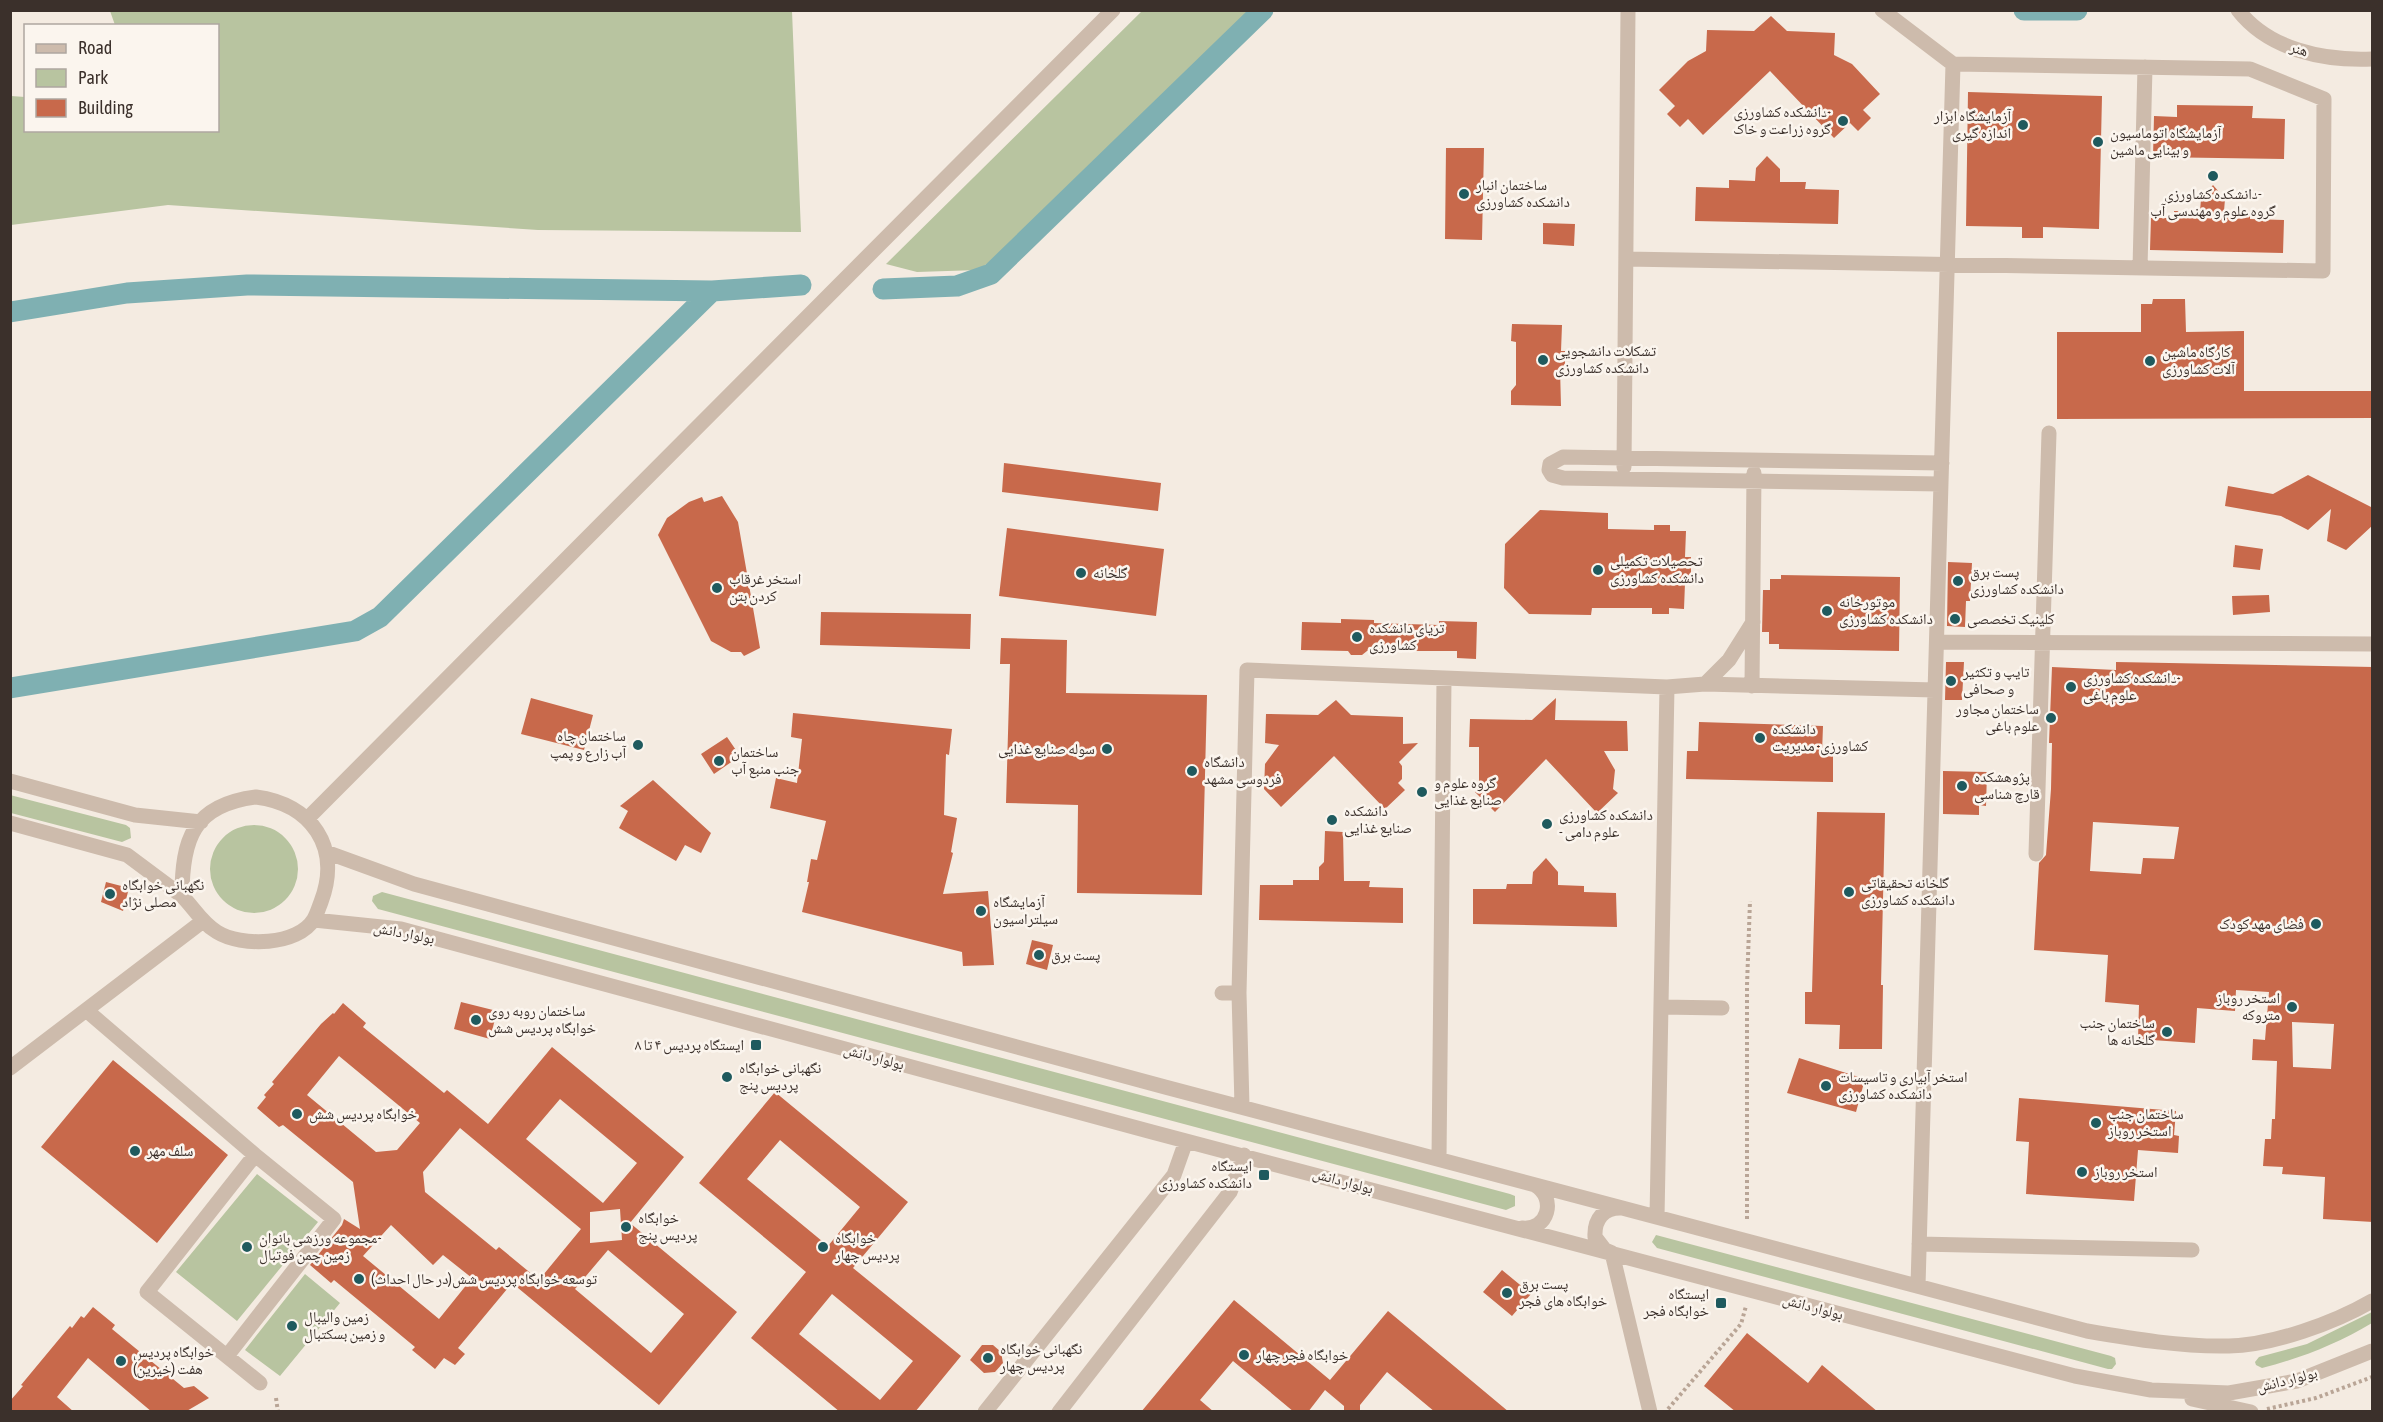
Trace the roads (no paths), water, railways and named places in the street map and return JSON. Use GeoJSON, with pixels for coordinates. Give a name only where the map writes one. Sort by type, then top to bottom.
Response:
{"type":"FeatureCollection","features":[{"type":"Feature","properties":{"kind":"street"},"geometry":{"type":"LineString","coordinates":[[307,819],[1096,16],[1113,10]]}},
{"type":"Feature","properties":{"kind":"street"},"geometry":{"type":"LineString","coordinates":[[1624,479],[1628,10]]}},
{"type":"Feature","properties":{"kind":"street"},"geometry":{"type":"LineString","coordinates":[[1626,259],[2322,271],[2324,99],[2250,69],[1953,64],[1882,10]]}},
{"type":"Feature","properties":{"kind":"street","name":"هنر"},"geometry":{"type":"LineString","coordinates":[[2238,10],[2248,24],[2293,50],[2344,60],[2373,59]]}},
{"type":"Feature","properties":{"kind":"street"},"geometry":{"type":"LineString","coordinates":[[1918,1286],[1953,64]]}},
{"type":"Feature","properties":{"kind":"street"},"geometry":{"type":"LineString","coordinates":[[2140,268],[2145,67]]}},
{"type":"Feature","properties":{"kind":"street"},"geometry":{"type":"LineString","coordinates":[[2036,854],[2049,433]]}},
{"type":"Feature","properties":{"kind":"street"},"geometry":{"type":"LineString","coordinates":[[1941,484],[1563,478],[1552,475],[1549,470],[1550,464],[1563,457],[1942,463]]}},
{"type":"Feature","properties":{"kind":"street"},"geometry":{"type":"LineString","coordinates":[[1752,686],[1754,460]]}},
{"type":"Feature","properties":{"kind":"street"},"geometry":{"type":"LineString","coordinates":[[1705,684],[1729,660],[1753,622]]}},
{"type":"Feature","properties":{"kind":"street"},"geometry":{"type":"LineString","coordinates":[[1937,642],[2373,644]]}},
{"type":"Feature","properties":{"kind":"street"},"geometry":{"type":"LineString","coordinates":[[1242,1106],[1239,993],[1247,670],[1667,687],[1705,684],[1935,690]]}},
{"type":"Feature","properties":{"kind":"street"},"geometry":{"type":"LineString","coordinates":[[1439,1158],[1444,679]]}},
{"type":"Feature","properties":{"kind":"street"},"geometry":{"type":"LineString","coordinates":[[1657,1217],[1667,687]]}},
{"type":"Feature","properties":{"kind":"street"},"geometry":{"type":"LineString","coordinates":[[10,781],[135,815],[201,822]]}},
{"type":"Feature","properties":{"kind":"street"},"geometry":{"type":"LineString","coordinates":[[10,823],[127,855],[182,896],[203,921],[218,933],[236,940],[255,943],[296,934],[314,920],[326,890],[328,871],[326,852],[319,834],[307,819],[292,807],[275,799],[256,797],[237,799],[219,806],[192,833],[184,850],[182,896]]}},
{"type":"Feature","properties":{"kind":"street"},"geometry":{"type":"LineString","coordinates":[[326,852],[414,884],[2087,1330],[2159,1343],[2230,1346],[2292,1335],[2352,1313],[2373,1301]]}},
{"type":"Feature","properties":{"kind":"street","name":"بولوار دانش"},"geometry":{"type":"LineString","coordinates":[[314,920],[401,929],[1186,1141],[2075,1376],[2151,1390],[2229,1393],[2297,1380],[2373,1351]]}},
{"type":"Feature","properties":{"kind":"street"},"geometry":{"type":"LineString","coordinates":[[10,1068],[203,921]]}},
{"type":"Feature","properties":{"kind":"street"},"geometry":{"type":"LineString","coordinates":[[1222,993],[1239,993]]}},
{"type":"Feature","properties":{"kind":"street"},"geometry":{"type":"LineString","coordinates":[[1661,1007],[1722,1008]]}},
{"type":"Feature","properties":{"kind":"street"},"geometry":{"type":"LineString","coordinates":[[86,1011],[334,1219],[227,1356]]}},
{"type":"Feature","properties":{"kind":"street"},"geometry":{"type":"LineString","coordinates":[[985,1412],[1174,1175],[1186,1141]]}},
{"type":"Feature","properties":{"kind":"street"},"geometry":{"type":"LineString","coordinates":[[255,1155],[147,1292],[260,1383]]}},
{"type":"Feature","properties":{"kind":"street"},"geometry":{"type":"LineString","coordinates":[[1059,1412],[1230,1192],[1244,1155]]}},
{"type":"Feature","properties":{"kind":"street"},"geometry":{"type":"LineString","coordinates":[[1519,1228],[1535,1227],[1542,1222],[1548,1208],[1544,1192],[1531,1183]]}},
{"type":"Feature","properties":{"kind":"street"},"geometry":{"type":"LineString","coordinates":[[1626,1208],[1608,1209],[1597,1221],[1595,1237],[1605,1250],[1612,1253],[1650,1412]]}},
{"type":"Feature","properties":{"kind":"street"},"geometry":{"type":"LineString","coordinates":[[1919,1244],[2192,1250]]}},
{"type":"Feature","properties":{"kind":"street"},"geometry":{"type":"LineString","coordinates":[[2151,1390],[2251,1412]]}},
{"type":"Feature","properties":{"kind":"waterway"},"geometry":{"type":"LineString","coordinates":[[883,289],[957,286],[991,274],[1263,10]]}},
{"type":"Feature","properties":{"kind":"waterway"},"geometry":{"type":"LineString","coordinates":[[2024,10],[2077,10]]}},
{"type":"Feature","properties":{"kind":"waterway"},"geometry":{"type":"LineString","coordinates":[[10,312],[127,293],[247,285],[712,291],[801,285]]}},
{"type":"Feature","properties":{"kind":"waterway"},"geometry":{"type":"LineString","coordinates":[[10,688],[355,631],[380,617],[712,291]]}},
{"type":"Feature","properties":{"kind":"place","name":"دانشکده کشاورزی- گروه زراعت و خاک"},"geometry":{"type":"Point","coordinates":[1843,121]}},
{"type":"Feature","properties":{"kind":"place","name":"آزمایشگاه ابزار اندازه گیری"},"geometry":{"type":"Point","coordinates":[2023,125]}},
{"type":"Feature","properties":{"kind":"place","name":"آزمایشگاه اتوماسیون و بینایی ماشین"},"geometry":{"type":"Point","coordinates":[2098,142]}},
{"type":"Feature","properties":{"kind":"place","name":"دانشکده کشاورزی- گروه علوم و مهندسی آب"},"geometry":{"type":"Point","coordinates":[2213,176]}},
{"type":"Feature","properties":{"kind":"place","name":"ساختمان انبار دانشکده کشاورزی"},"geometry":{"type":"Point","coordinates":[1464,194]}},
{"type":"Feature","properties":{"kind":"place","name":"تشکلات دانشجویی دانشکده کشاورزی"},"geometry":{"type":"Point","coordinates":[1543,360]}},
{"type":"Feature","properties":{"kind":"place","name":"کارگاه ماشین آلات کشاورزی"},"geometry":{"type":"Point","coordinates":[2150,361]}},
{"type":"Feature","properties":{"kind":"place","name":"تحصیلات تکمیلی دانشکده کشاورزی"},"geometry":{"type":"Point","coordinates":[1598,570]}},
{"type":"Feature","properties":{"kind":"place","name":"گلخانه"},"geometry":{"type":"Point","coordinates":[1081,573]}},
{"type":"Feature","properties":{"kind":"place","name":"پست برق دانشکده کشاورزی"},"geometry":{"type":"Point","coordinates":[1958,581]}},
{"type":"Feature","properties":{"kind":"place","name":"استخر غرقاب کردن بتن"},"geometry":{"type":"Point","coordinates":[717,588]}},
{"type":"Feature","properties":{"kind":"place","name":"موتورخانه دانشکده کشاورزی"},"geometry":{"type":"Point","coordinates":[1827,611]}},
{"type":"Feature","properties":{"kind":"place","name":"کلینیک تخصصی"},"geometry":{"type":"Point","coordinates":[1955,619]}},
{"type":"Feature","properties":{"kind":"place","name":"تریای دانشکده کشاورزی"},"geometry":{"type":"Point","coordinates":[1357,637]}},
{"type":"Feature","properties":{"kind":"place","name":"تایپ و تکثیر و صحافی"},"geometry":{"type":"Point","coordinates":[1951,681]}},
{"type":"Feature","properties":{"kind":"place","name":"دانشکده کشاورزی- علوم باغی"},"geometry":{"type":"Point","coordinates":[2071,687]}},
{"type":"Feature","properties":{"kind":"place","name":"ساختمان مجاور علوم باغی"},"geometry":{"type":"Point","coordinates":[2051,718]}},
{"type":"Feature","properties":{"kind":"place","name":"دانشکده کشاورزی- مدیریت"},"geometry":{"type":"Point","coordinates":[1760,738]}},
{"type":"Feature","properties":{"kind":"place","name":"ساختمان چاه آب زارع و پمپ"},"geometry":{"type":"Point","coordinates":[638,745]}},
{"type":"Feature","properties":{"kind":"place","name":"سوله صنایع غذایی"},"geometry":{"type":"Point","coordinates":[1107,749]}},
{"type":"Feature","properties":{"kind":"place","name":"ساختمان جنب منبع آب"},"geometry":{"type":"Point","coordinates":[719,761]}},
{"type":"Feature","properties":{"kind":"place","name":"دانشگاه فردوسی مشهد"},"geometry":{"type":"Point","coordinates":[1192,771]}},
{"type":"Feature","properties":{"kind":"place","name":"پژوهشکده قارچ شناسی"},"geometry":{"type":"Point","coordinates":[1962,786]}},
{"type":"Feature","properties":{"kind":"place","name":"گروه علوم و صنایع غذایی"},"geometry":{"type":"Point","coordinates":[1422,792]}},
{"type":"Feature","properties":{"kind":"place","name":"دانشکده صنایع غذایی"},"geometry":{"type":"Point","coordinates":[1332,820]}},
{"type":"Feature","properties":{"kind":"place","name":"دانشکده کشاورزی - علوم دامی"},"geometry":{"type":"Point","coordinates":[1547,824]}},
{"type":"Feature","properties":{"kind":"place","name":"گلخانه تحقیقاتی دانشکده کشاورزی"},"geometry":{"type":"Point","coordinates":[1849,892]}},
{"type":"Feature","properties":{"kind":"place","name":"نگهبانی خوابگاه مصلی نژاد"},"geometry":{"type":"Point","coordinates":[110,894]}},
{"type":"Feature","properties":{"kind":"place","name":"آزمایشگاه سیلتراسیون"},"geometry":{"type":"Point","coordinates":[981,911]}},
{"type":"Feature","properties":{"kind":"place","name":"فضای مهد کودک"},"geometry":{"type":"Point","coordinates":[2316,924]}},
{"type":"Feature","properties":{"kind":"place","name":"پست برق"},"geometry":{"type":"Point","coordinates":[1039,955]}},
{"type":"Feature","properties":{"kind":"place","name":"استخر روباز متروکه"},"geometry":{"type":"Point","coordinates":[2292,1007]}},
{"type":"Feature","properties":{"kind":"place","name":"ساختمان روبه روی خوابگاه پردیس شش"},"geometry":{"type":"Point","coordinates":[476,1020]}},
{"type":"Feature","properties":{"kind":"place","name":"ساختمان جنب گلخانه ها"},"geometry":{"type":"Point","coordinates":[2167,1032]}},
{"type":"Feature","properties":{"kind":"place","name":"ایستگاه پردیس ۴ تا ۸"},"geometry":{"type":"Point","coordinates":[756,1045]}},
{"type":"Feature","properties":{"kind":"place","name":"نگهبانی خوابگاه پردیس پنج"},"geometry":{"type":"Point","coordinates":[727,1077]}},
{"type":"Feature","properties":{"kind":"place","name":"استخر آبیاری و تاسیسات دانشکده کشاورزی"},"geometry":{"type":"Point","coordinates":[1826,1086]}},
{"type":"Feature","properties":{"kind":"place","name":"خوابگاه پردیس شش"},"geometry":{"type":"Point","coordinates":[297,1114]}},
{"type":"Feature","properties":{"kind":"place","name":"ساختمان جنب استخر روباز"},"geometry":{"type":"Point","coordinates":[2096,1123]}},
{"type":"Feature","properties":{"kind":"place","name":"سلف مهر"},"geometry":{"type":"Point","coordinates":[135,1151]}},
{"type":"Feature","properties":{"kind":"place","name":"استخر روباز"},"geometry":{"type":"Point","coordinates":[2082,1172]}},
{"type":"Feature","properties":{"kind":"place","name":"ایستگاه دانشکده کشاورزی"},"geometry":{"type":"Point","coordinates":[1264,1175]}},
{"type":"Feature","properties":{"kind":"place","name":"خوابگاه پردیس پنج"},"geometry":{"type":"Point","coordinates":[626,1227]}},
{"type":"Feature","properties":{"kind":"place","name":"مجموعه ورزشی بانوان- زمین چمن فوتبال"},"geometry":{"type":"Point","coordinates":[247,1247]}},
{"type":"Feature","properties":{"kind":"place","name":"خوابگاه پردیس چهار"},"geometry":{"type":"Point","coordinates":[823,1247]}},
{"type":"Feature","properties":{"kind":"place","name":"توسعه خوابگاه پردیس شش(در حال احداث)"},"geometry":{"type":"Point","coordinates":[359,1279]}},
{"type":"Feature","properties":{"kind":"place","name":"پست برق خوابگاه های فجر"},"geometry":{"type":"Point","coordinates":[1507,1293]}},
{"type":"Feature","properties":{"kind":"place","name":"ایستگاه خوابگاه فجر"},"geometry":{"type":"Point","coordinates":[1721,1303]}},
{"type":"Feature","properties":{"kind":"place","name":"زمین والیبال و زمین بسکتبال"},"geometry":{"type":"Point","coordinates":[292,1326]}},
{"type":"Feature","properties":{"kind":"place","name":"خوابگاه فجر چهار"},"geometry":{"type":"Point","coordinates":[1244,1355]}},
{"type":"Feature","properties":{"kind":"place","name":"نگهبانی خوابگاه پردیس چهار"},"geometry":{"type":"Point","coordinates":[988,1358]}},
{"type":"Feature","properties":{"kind":"place","name":"خوابگاه پردیس هفت (خیرین)"},"geometry":{"type":"Point","coordinates":[121,1361]}}]}
